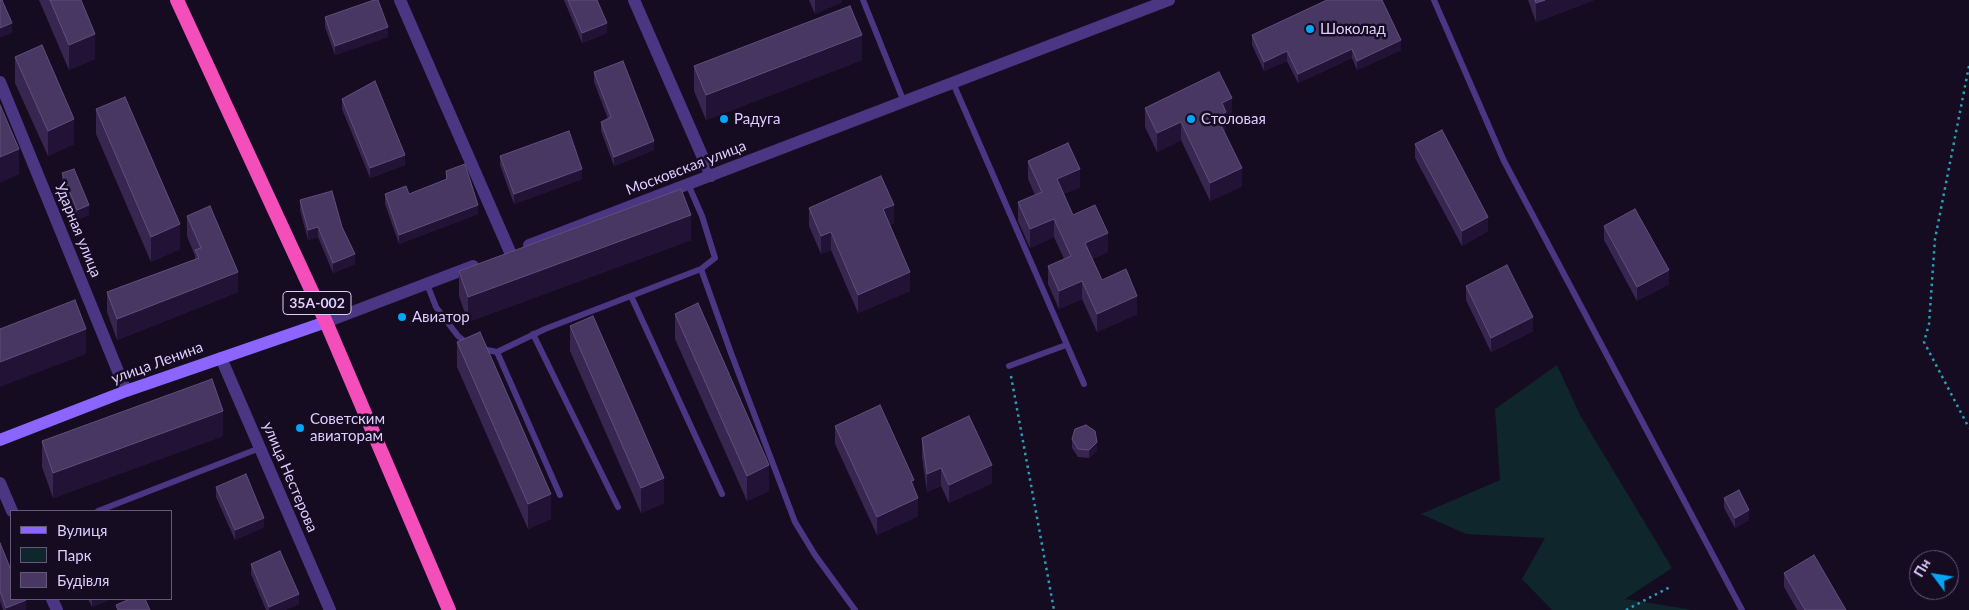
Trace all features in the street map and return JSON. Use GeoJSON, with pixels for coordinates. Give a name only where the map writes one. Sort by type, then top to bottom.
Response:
{"type":"FeatureCollection","features":[{"type":"Feature","properties":{"kind":"highway","name":"35А-002"},"geometry":{"type":"LineString","coordinates":[[177,0],[326,322],[448,610]]}},
{"type":"Feature","properties":{"kind":"main road","name":"улица Ленина"},"geometry":{"type":"LineString","coordinates":[[0,440],[126,391],[326,322]]}},
{"type":"Feature","properties":{"kind":"street","name":"Московская улица"},"geometry":{"type":"LineString","coordinates":[[400,0],[506,254],[1169,0]]}},
{"type":"Feature","properties":{"kind":"street"},"geometry":{"type":"LineString","coordinates":[[634,0],[711,176]]}},
{"type":"Feature","properties":{"kind":"street","name":"Ударная улица"},"geometry":{"type":"LineString","coordinates":[[0,82],[126,391]]}},
{"type":"Feature","properties":{"kind":"street"},"geometry":{"type":"LineString","coordinates":[[326,322],[483,263]]}},
{"type":"Feature","properties":{"kind":"street","name":"улица Нестерова"},"geometry":{"type":"LineString","coordinates":[[221,358],[330,610]]}},
{"type":"Feature","properties":{"kind":"street"},"geometry":{"type":"LineString","coordinates":[[0,483],[12,510]]}},
{"type":"Feature","properties":{"kind":"lane"},"geometry":{"type":"LineString","coordinates":[[863,0],[904,102]]}},
{"type":"Feature","properties":{"kind":"lane"},"geometry":{"type":"LineString","coordinates":[[1434,0],[1504,161],[1742,610]]}},
{"type":"Feature","properties":{"kind":"lane"},"geometry":{"type":"LineString","coordinates":[[953,83],[1084,384]]}},
{"type":"Feature","properties":{"kind":"lane"},"geometry":{"type":"LineString","coordinates":[[427,284],[436,307],[458,336],[472,347],[497,352],[533,334],[701,269],[715,258],[702,216],[688,184]]}},
{"type":"Feature","properties":{"kind":"lane"},"geometry":{"type":"LineString","coordinates":[[701,269],[730,353],[795,522],[815,555],[855,610]]}},
{"type":"Feature","properties":{"kind":"lane"},"geometry":{"type":"LineString","coordinates":[[631,296],[722,494]]}},
{"type":"Feature","properties":{"kind":"lane"},"geometry":{"type":"LineString","coordinates":[[533,334],[618,507]]}},
{"type":"Feature","properties":{"kind":"lane"},"geometry":{"type":"LineString","coordinates":[[1009,366],[1066,345]]}},
{"type":"Feature","properties":{"kind":"lane"},"geometry":{"type":"LineString","coordinates":[[497,352],[560,495]]}},
{"type":"Feature","properties":{"kind":"lane"},"geometry":{"type":"LineString","coordinates":[[101,510],[260,448]]}},
{"type":"Feature","properties":{"kind":"path"},"geometry":{"type":"LineString","coordinates":[[1969,66],[1935,239],[1929,324],[1924,342],[1969,428]]}},
{"type":"Feature","properties":{"kind":"path"},"geometry":{"type":"LineString","coordinates":[[1009,366],[1054,610]]}},
{"type":"Feature","properties":{"kind":"path"},"geometry":{"type":"LineString","coordinates":[[1626,610],[1672,586]]}},
{"type":"Feature","properties":{"kind":"green space"},"geometry":{"type":"Polygon","coordinates":[[[1557,365],[1580,415],[1672,568],[1625,599],[1693,610],[1552,610],[1522,579],[1545,538],[1466,534],[1421,514],[1500,480],[1495,409],[1557,365]]]}},
{"type":"Feature","properties":{"kind":"building"},"geometry":{"type":"Polygon","coordinates":[[[0,0],[2,0],[12,23],[0,28],[0,0]]]}},
{"type":"Feature","properties":{"kind":"building"},"geometry":{"type":"Polygon","coordinates":[[[50,0],[81,0],[95,34],[69,45],[50,0]]]}},
{"type":"Feature","properties":{"kind":"building"},"geometry":{"type":"Polygon","coordinates":[[[378,0],[388,27],[335,46],[325,17],[378,0]]]}},
{"type":"Feature","properties":{"kind":"building"},"geometry":{"type":"Polygon","coordinates":[[[568,0],[597,0],[607,23],[582,33],[568,0]]]}},
{"type":"Feature","properties":{"kind":"building"},"geometry":{"type":"Polygon","coordinates":[[[1327,0],[1382,0],[1401,40],[1357,61],[1352,49],[1298,74],[1287,51],[1264,62],[1252,35],[1327,0]]]}},
{"type":"Feature","properties":{"kind":"building"},"geometry":{"type":"Polygon","coordinates":[[[850,6],[862,35],[706,95],[694,66],[850,6]]]}},
{"type":"Feature","properties":{"kind":"building"},"geometry":{"type":"Polygon","coordinates":[[[42,45],[74,119],[48,131],[15,57],[42,45]]]}},
{"type":"Feature","properties":{"kind":"building"},"geometry":{"type":"Polygon","coordinates":[[[623,61],[654,141],[614,157],[601,122],[611,117],[594,72],[623,61]]]}},
{"type":"Feature","properties":{"kind":"building"},"geometry":{"type":"Polygon","coordinates":[[[1219,72],[1232,98],[1222,103],[1226,112],[1217,117],[1242,168],[1210,183],[1181,122],[1157,133],[1145,108],[1219,72]]]}},
{"type":"Feature","properties":{"kind":"building"},"geometry":{"type":"Polygon","coordinates":[[[375,81],[405,155],[370,168],[342,99],[375,81]]]}},
{"type":"Feature","properties":{"kind":"building"},"geometry":{"type":"Polygon","coordinates":[[[125,97],[180,224],[151,237],[96,109],[125,97]]]}},
{"type":"Feature","properties":{"kind":"building"},"geometry":{"type":"Polygon","coordinates":[[[0,105],[19,149],[0,157],[0,105]]]}},
{"type":"Feature","properties":{"kind":"building"},"geometry":{"type":"Polygon","coordinates":[[[1442,130],[1488,217],[1462,231],[1415,144],[1442,130]]]}},
{"type":"Feature","properties":{"kind":"building"},"geometry":{"type":"Polygon","coordinates":[[[569,131],[582,169],[514,194],[500,156],[569,131]]]}},
{"type":"Feature","properties":{"kind":"building"},"geometry":{"type":"Polygon","coordinates":[[[1068,143],[1080,169],[1057,179],[1073,215],[1095,205],[1108,233],[1085,243],[1102,280],[1126,269],[1137,296],[1097,314],[1082,281],[1059,291],[1048,266],[1071,256],[1054,219],[1030,229],[1018,202],[1042,192],[1028,161],[1068,143]]]}},
{"type":"Feature","properties":{"kind":"building"},"geometry":{"type":"Polygon","coordinates":[[[465,164],[478,205],[399,235],[385,194],[406,186],[409,194],[447,179],[446,171],[465,164]]]}},
{"type":"Feature","properties":{"kind":"building"},"geometry":{"type":"Polygon","coordinates":[[[74,169],[89,205],[77,210],[62,173],[74,169]]]}},
{"type":"Feature","properties":{"kind":"building"},"geometry":{"type":"Polygon","coordinates":[[[881,176],[894,205],[883,209],[910,272],[858,295],[831,232],[821,236],[809,208],[881,176]]]}},
{"type":"Feature","properties":{"kind":"building"},"geometry":{"type":"Polygon","coordinates":[[[681,189],[691,215],[468,297],[459,271],[681,189]]]}},
{"type":"Feature","properties":{"kind":"building"},"geometry":{"type":"Polygon","coordinates":[[[332,191],[342,227],[355,254],[333,263],[318,227],[308,230],[300,200],[332,191]]]}},
{"type":"Feature","properties":{"kind":"building"},"geometry":{"type":"Polygon","coordinates":[[[210,206],[238,272],[117,319],[107,292],[199,258],[195,250],[201,248],[187,216],[210,206]]]}},
{"type":"Feature","properties":{"kind":"building"},"geometry":{"type":"Polygon","coordinates":[[[1635,209],[1669,270],[1637,287],[1604,226],[1635,209]]]}},
{"type":"Feature","properties":{"kind":"building"},"geometry":{"type":"Polygon","coordinates":[[[1507,265],[1533,317],[1491,338],[1466,286],[1507,265]]]}},
{"type":"Feature","properties":{"kind":"building"},"geometry":{"type":"Polygon","coordinates":[[[75,300],[86,329],[0,362],[0,329],[75,300]]]}},
{"type":"Feature","properties":{"kind":"building"},"geometry":{"type":"Polygon","coordinates":[[[698,303],[769,465],[747,476],[675,314],[698,303]]]}},
{"type":"Feature","properties":{"kind":"building"},"geometry":{"type":"Polygon","coordinates":[[[593,316],[664,478],[641,488],[570,326],[593,316]]]}},
{"type":"Feature","properties":{"kind":"building"},"geometry":{"type":"Polygon","coordinates":[[[480,332],[551,494],[528,504],[457,342],[480,332]]]}},
{"type":"Feature","properties":{"kind":"building"},"geometry":{"type":"Polygon","coordinates":[[[212,379],[223,411],[53,473],[42,441],[212,379]]]}},
{"type":"Feature","properties":{"kind":"building"},"geometry":{"type":"Polygon","coordinates":[[[880,405],[914,480],[911,481],[918,498],[877,517],[835,426],[880,405]]]}},
{"type":"Feature","properties":{"kind":"building"},"geometry":{"type":"Polygon","coordinates":[[[969,416],[992,465],[949,485],[941,468],[927,474],[922,438],[969,416]]]}},
{"type":"Feature","properties":{"kind":"building"},"geometry":{"type":"Polygon","coordinates":[[[1086,425],[1095,431],[1097,442],[1089,450],[1078,449],[1072,439],[1075,429],[1086,425]]]}},
{"type":"Feature","properties":{"kind":"building"},"geometry":{"type":"Polygon","coordinates":[[[246,474],[264,518],[235,530],[216,487],[246,474]]]}},
{"type":"Feature","properties":{"kind":"building"},"geometry":{"type":"Polygon","coordinates":[[[1739,490],[1749,510],[1735,518],[1724,498],[1739,490]]]}},
{"type":"Feature","properties":{"kind":"building"},"geometry":{"type":"Polygon","coordinates":[[[0,543],[10,568],[10,600],[26,600],[6,608],[0,591],[0,543]]]}},
{"type":"Feature","properties":{"kind":"building"},"geometry":{"type":"Polygon","coordinates":[[[280,551],[299,594],[269,607],[251,564],[280,551]]]}},
{"type":"Feature","properties":{"kind":"building"},"geometry":{"type":"Polygon","coordinates":[[[1814,555],[1846,610],[1805,610],[1784,573],[1814,555]]]}},
{"type":"Feature","properties":{"kind":"building"},"geometry":{"type":"Polygon","coordinates":[[[128,600],[145,600],[150,610],[118,610],[116,605],[128,600]]]}},
{"type":"Feature","properties":{"kind":"place","name":"Шоколад"},"geometry":{"type":"Point","coordinates":[1310,29]}},
{"type":"Feature","properties":{"kind":"place","name":"Радуга"},"geometry":{"type":"Point","coordinates":[724,119]}},
{"type":"Feature","properties":{"kind":"place","name":"Столовая"},"geometry":{"type":"Point","coordinates":[1191,119]}},
{"type":"Feature","properties":{"kind":"place","name":"Авиатор"},"geometry":{"type":"Point","coordinates":[402,317]}},
{"type":"Feature","properties":{"kind":"place","name":"Советским авиаторам"},"geometry":{"type":"Point","coordinates":[300,428]}}]}
